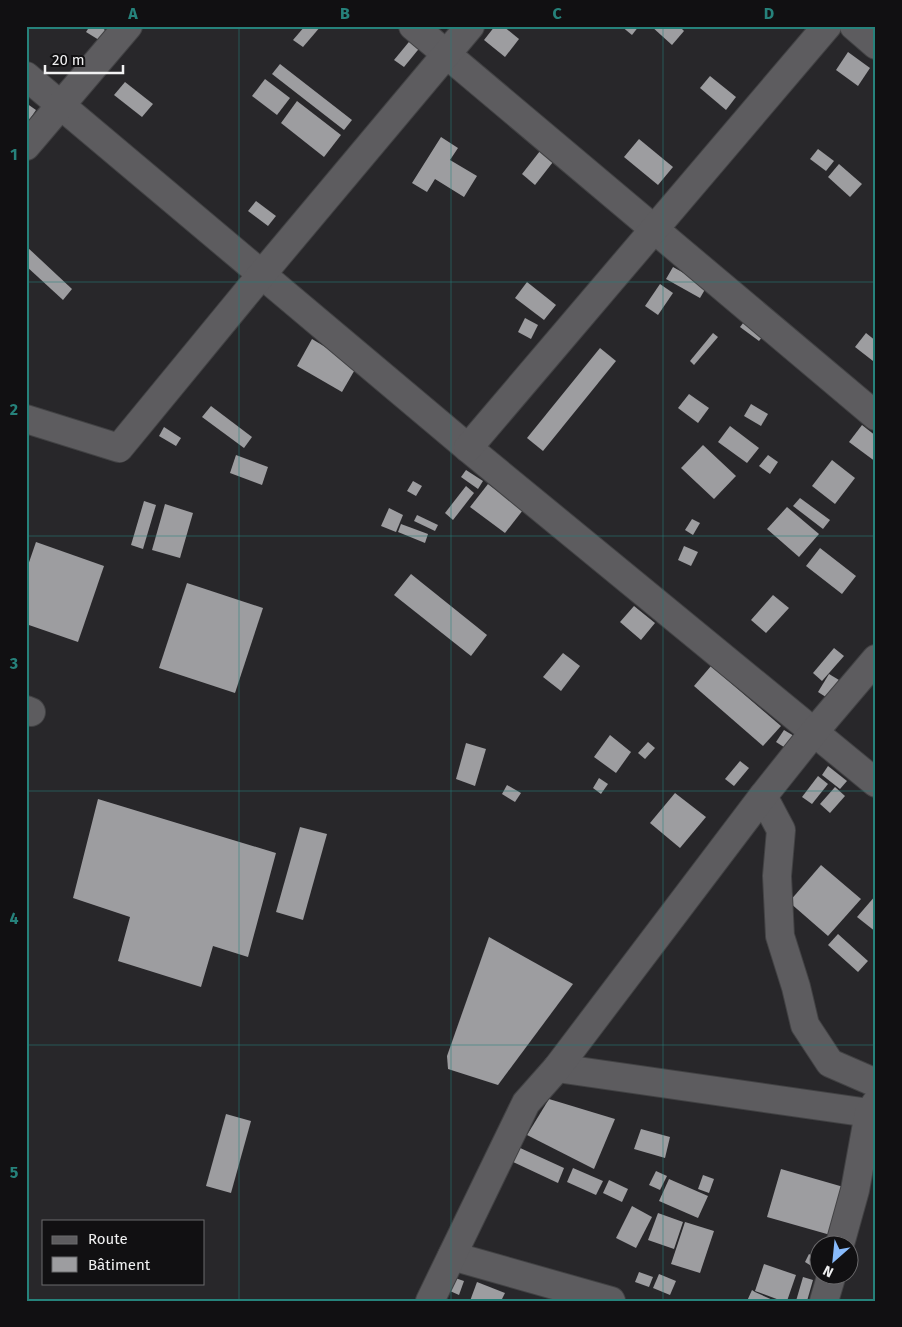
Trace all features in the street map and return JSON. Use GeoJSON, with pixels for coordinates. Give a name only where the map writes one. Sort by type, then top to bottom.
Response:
{"type":"FeatureCollection","features":[{"type":"Feature","properties":{"kind":"street"},"geometry":{"type":"LineString","coordinates":[[26,146],[128,26]]}},
{"type":"Feature","properties":{"kind":"street"},"geometry":{"type":"LineString","coordinates":[[413,26],[876,416]]}},
{"type":"Feature","properties":{"kind":"street"},"geometry":{"type":"LineString","coordinates":[[26,419],[119,448],[470,26]]}},
{"type":"Feature","properties":{"kind":"street"},"geometry":{"type":"LineString","coordinates":[[468,448],[828,26]]}},
{"type":"Feature","properties":{"kind":"street"},"geometry":{"type":"LineString","coordinates":[[854,26],[876,44]]}},
{"type":"Feature","properties":{"kind":"street"},"geometry":{"type":"LineString","coordinates":[[26,76],[468,448],[876,783]]}},
{"type":"Feature","properties":{"kind":"street"},"geometry":{"type":"LineString","coordinates":[[430,1301],[526,1103],[557,1068],[763,796],[876,659]]}},
{"type":"Feature","properties":{"kind":"street"},"geometry":{"type":"LineString","coordinates":[[763,796],[781,830],[777,876],[780,936],[796,987],[805,1025],[830,1063],[876,1083]]}},
{"type":"Feature","properties":{"kind":"street"},"geometry":{"type":"LineString","coordinates":[[557,1068],[873,1111],[856,1190],[843,1234]]}},
{"type":"Feature","properties":{"kind":"street"},"geometry":{"type":"LineString","coordinates":[[452,1256],[611,1301]]}},
{"type":"Feature","properties":{"kind":"street"},"geometry":{"type":"LineString","coordinates":[[824,1301],[829,1284]]}},
{"type":"Feature","properties":{"kind":"building"},"geometry":{"type":"Polygon","coordinates":[[[90,26],[100,26],[105,30],[99,40],[86,32],[90,26]]]}},
{"type":"Feature","properties":{"kind":"building"},"geometry":{"type":"Polygon","coordinates":[[[305,26],[321,26],[303,47],[293,40],[305,26]]]}},
{"type":"Feature","properties":{"kind":"building"},"geometry":{"type":"Polygon","coordinates":[[[495,26],[503,26],[519,39],[505,57],[484,40],[495,26]]]}},
{"type":"Feature","properties":{"kind":"building"},"geometry":{"type":"Polygon","coordinates":[[[621,26],[639,26],[632,35],[621,26]]]}},
{"type":"Feature","properties":{"kind":"building"},"geometry":{"type":"Polygon","coordinates":[[[651,26],[679,26],[684,31],[672,45],[651,26]]]}},
{"type":"Feature","properties":{"kind":"building"},"geometry":{"type":"Polygon","coordinates":[[[413,37],[422,45],[404,67],[394,60],[413,37]]]}},
{"type":"Feature","properties":{"kind":"building"},"geometry":{"type":"Polygon","coordinates":[[[848,52],[870,68],[858,86],[836,70],[848,52]]]}},
{"type":"Feature","properties":{"kind":"building"},"geometry":{"type":"Polygon","coordinates":[[[280,64],[352,120],[344,130],[272,74],[280,64]]]}},
{"type":"Feature","properties":{"kind":"building"},"geometry":{"type":"Polygon","coordinates":[[[710,76],[736,97],[726,110],[700,88],[710,76]]]}},
{"type":"Feature","properties":{"kind":"building"},"geometry":{"type":"Polygon","coordinates":[[[265,79],[290,98],[277,115],[252,96],[265,79]]]}},
{"type":"Feature","properties":{"kind":"building"},"geometry":{"type":"Polygon","coordinates":[[[125,82],[153,104],[142,117],[114,95],[125,82]]]}},
{"type":"Feature","properties":{"kind":"building"},"geometry":{"type":"Polygon","coordinates":[[[297,101],[341,135],[324,157],[281,123],[297,101]]]}},
{"type":"Feature","properties":{"kind":"building"},"geometry":{"type":"Polygon","coordinates":[[[26,103],[36,110],[26,125],[26,103]]]}},
{"type":"Feature","properties":{"kind":"building"},"geometry":{"type":"Polygon","coordinates":[[[441,137],[458,148],[450,160],[477,176],[464,197],[435,179],[427,192],[412,183],[441,137]]]}},
{"type":"Feature","properties":{"kind":"building"},"geometry":{"type":"Polygon","coordinates":[[[639,139],[673,167],[658,185],[624,157],[639,139]]]}},
{"type":"Feature","properties":{"kind":"building"},"geometry":{"type":"Polygon","coordinates":[[[818,149],[834,161],[826,171],[810,159],[818,149]]]}},
{"type":"Feature","properties":{"kind":"building"},"geometry":{"type":"Polygon","coordinates":[[[540,151],[553,162],[535,185],[522,174],[540,151]]]}},
{"type":"Feature","properties":{"kind":"building"},"geometry":{"type":"Polygon","coordinates":[[[839,164],[862,184],[850,197],[828,177],[839,164]]]}},
{"type":"Feature","properties":{"kind":"building"},"geometry":{"type":"Polygon","coordinates":[[[256,201],[276,216],[268,226],[248,211],[256,201]]]}},
{"type":"Feature","properties":{"kind":"building"},"geometry":{"type":"Polygon","coordinates":[[[26,246],[72,289],[63,300],[26,266],[26,246]]]}},
{"type":"Feature","properties":{"kind":"building"},"geometry":{"type":"Polygon","coordinates":[[[673,267],[707,286],[700,298],[666,279],[673,267]]]}},
{"type":"Feature","properties":{"kind":"building"},"geometry":{"type":"Polygon","coordinates":[[[527,282],[556,305],[544,320],[515,298],[527,282]]]}},
{"type":"Feature","properties":{"kind":"building"},"geometry":{"type":"Polygon","coordinates":[[[660,284],[673,293],[658,315],[645,306],[660,284]]]}},
{"type":"Feature","properties":{"kind":"building"},"geometry":{"type":"Polygon","coordinates":[[[525,318],[538,325],[531,339],[518,332],[525,318]]]}},
{"type":"Feature","properties":{"kind":"building"},"geometry":{"type":"Polygon","coordinates":[[[747,318],[766,332],[759,341],[740,327],[747,318]]]}},
{"type":"Feature","properties":{"kind":"building"},"geometry":{"type":"Polygon","coordinates":[[[713,333],[718,337],[694,365],[690,361],[713,333]]]}},
{"type":"Feature","properties":{"kind":"building"},"geometry":{"type":"Polygon","coordinates":[[[866,333],[876,341],[876,358],[873,361],[855,347],[866,333]]]}},
{"type":"Feature","properties":{"kind":"building"},"geometry":{"type":"Polygon","coordinates":[[[312,339],[357,366],[342,392],[297,366],[312,339]]]}},
{"type":"Feature","properties":{"kind":"building"},"geometry":{"type":"Polygon","coordinates":[[[600,348],[616,361],[543,451],[527,438],[600,348]]]}},
{"type":"Feature","properties":{"kind":"building"},"geometry":{"type":"Polygon","coordinates":[[[689,394],[709,408],[698,423],[678,408],[689,394]]]}},
{"type":"Feature","properties":{"kind":"building"},"geometry":{"type":"Polygon","coordinates":[[[751,404],[768,414],[761,426],[744,416],[751,404]]]}},
{"type":"Feature","properties":{"kind":"building"},"geometry":{"type":"Polygon","coordinates":[[[211,406],[252,437],[244,448],[202,417],[211,406]]]}},
{"type":"Feature","properties":{"kind":"building"},"geometry":{"type":"Polygon","coordinates":[[[862,425],[876,436],[876,462],[849,442],[862,425]]]}},
{"type":"Feature","properties":{"kind":"building"},"geometry":{"type":"Polygon","coordinates":[[[730,426],[759,448],[747,463],[718,442],[730,426]]]}},
{"type":"Feature","properties":{"kind":"building"},"geometry":{"type":"Polygon","coordinates":[[[164,427],[181,438],[176,446],[159,436],[164,427]]]}},
{"type":"Feature","properties":{"kind":"building"},"geometry":{"type":"Polygon","coordinates":[[[703,445],[736,476],[714,499],[681,468],[703,445]]]}},
{"type":"Feature","properties":{"kind":"building"},"geometry":{"type":"Polygon","coordinates":[[[236,455],[268,467],[262,485],[230,473],[236,455]]]}},
{"type":"Feature","properties":{"kind":"building"},"geometry":{"type":"Polygon","coordinates":[[[768,455],[778,462],[770,474],[759,466],[768,455]]]}},
{"type":"Feature","properties":{"kind":"building"},"geometry":{"type":"Polygon","coordinates":[[[832,460],[855,478],[835,504],[812,486],[832,460]]]}},
{"type":"Feature","properties":{"kind":"building"},"geometry":{"type":"Polygon","coordinates":[[[466,470],[483,481],[478,489],[461,477],[466,470]]]}},
{"type":"Feature","properties":{"kind":"building"},"geometry":{"type":"Polygon","coordinates":[[[413,481],[422,486],[416,496],[407,491],[413,481]]]}},
{"type":"Feature","properties":{"kind":"building"},"geometry":{"type":"Polygon","coordinates":[[[488,484],[523,510],[505,533],[470,507],[488,484]]]}},
{"type":"Feature","properties":{"kind":"building"},"geometry":{"type":"Polygon","coordinates":[[[466,486],[474,493],[453,520],[445,513],[466,486]]]}},
{"type":"Feature","properties":{"kind":"building"},"geometry":{"type":"Polygon","coordinates":[[[800,498],[830,520],[823,529],[793,506],[800,498]]]}},
{"type":"Feature","properties":{"kind":"building"},"geometry":{"type":"Polygon","coordinates":[[[144,501],[156,505],[143,549],[131,545],[144,501]]]}},
{"type":"Feature","properties":{"kind":"building"},"geometry":{"type":"Polygon","coordinates":[[[165,504],[193,513],[180,558],[152,550],[165,504]]]}},
{"type":"Feature","properties":{"kind":"building"},"geometry":{"type":"Polygon","coordinates":[[[787,507],[819,534],[799,557],[767,529],[787,507]]]}},
{"type":"Feature","properties":{"kind":"building"},"geometry":{"type":"Polygon","coordinates":[[[389,508],[403,515],[396,532],[381,526],[389,508]]]}},
{"type":"Feature","properties":{"kind":"building"},"geometry":{"type":"Polygon","coordinates":[[[417,515],[438,525],[435,531],[414,521],[417,515]]]}},
{"type":"Feature","properties":{"kind":"building"},"geometry":{"type":"Polygon","coordinates":[[[692,519],[700,523],[693,535],[685,530],[692,519]]]}},
{"type":"Feature","properties":{"kind":"building"},"geometry":{"type":"Polygon","coordinates":[[[401,524],[428,534],[425,543],[398,532],[401,524]]]}},
{"type":"Feature","properties":{"kind":"building"},"geometry":{"type":"Polygon","coordinates":[[[36,542],[104,566],[78,642],[26,624],[26,571],[36,542]]]}},
{"type":"Feature","properties":{"kind":"building"},"geometry":{"type":"Polygon","coordinates":[[[684,546],[698,552],[691,566],[678,560],[684,546]]]}},
{"type":"Feature","properties":{"kind":"building"},"geometry":{"type":"Polygon","coordinates":[[[820,548],[856,576],[842,594],[806,566],[820,548]]]}},
{"type":"Feature","properties":{"kind":"building"},"geometry":{"type":"Polygon","coordinates":[[[411,574],[487,635],[471,656],[394,595],[411,574]]]}},
{"type":"Feature","properties":{"kind":"building"},"geometry":{"type":"Polygon","coordinates":[[[187,583],[263,608],[235,693],[159,668],[187,583]]]}},
{"type":"Feature","properties":{"kind":"building"},"geometry":{"type":"Polygon","coordinates":[[[773,595],[789,608],[766,633],[751,620],[773,595]]]}},
{"type":"Feature","properties":{"kind":"building"},"geometry":{"type":"Polygon","coordinates":[[[634,606],[655,623],[641,640],[620,622],[634,606]]]}},
{"type":"Feature","properties":{"kind":"building"},"geometry":{"type":"Polygon","coordinates":[[[834,648],[844,656],[822,681],[813,673],[834,648]]]}},
{"type":"Feature","properties":{"kind":"building"},"geometry":{"type":"Polygon","coordinates":[[[563,653],[580,666],[561,691],[543,677],[563,653]]]}},
{"type":"Feature","properties":{"kind":"building"},"geometry":{"type":"Polygon","coordinates":[[[711,666],[781,726],[763,746],[694,686],[711,666]]]}},
{"type":"Feature","properties":{"kind":"building"},"geometry":{"type":"Polygon","coordinates":[[[829,674],[839,680],[829,699],[818,692],[829,674]]]}},
{"type":"Feature","properties":{"kind":"building"},"geometry":{"type":"Polygon","coordinates":[[[784,730],[794,736],[787,749],[776,742],[784,730]]]}},
{"type":"Feature","properties":{"kind":"building"},"geometry":{"type":"Polygon","coordinates":[[[610,735],[631,752],[616,773],[594,757],[610,735]]]}},
{"type":"Feature","properties":{"kind":"building"},"geometry":{"type":"Polygon","coordinates":[[[648,742],[655,748],[645,759],[638,753],[648,742]]]}},
{"type":"Feature","properties":{"kind":"building"},"geometry":{"type":"Polygon","coordinates":[[[466,743],[486,749],[475,786],[456,779],[466,743]]]}},
{"type":"Feature","properties":{"kind":"building"},"geometry":{"type":"Polygon","coordinates":[[[740,761],[749,768],[734,786],[725,779],[740,761]]]}},
{"type":"Feature","properties":{"kind":"building"},"geometry":{"type":"Polygon","coordinates":[[[828,766],[847,781],[840,789],[822,775],[828,766]]]}},
{"type":"Feature","properties":{"kind":"building"},"geometry":{"type":"Polygon","coordinates":[[[818,776],[828,784],[812,804],[802,797],[818,776]]]}},
{"type":"Feature","properties":{"kind":"building"},"geometry":{"type":"Polygon","coordinates":[[[599,778],[608,784],[601,794],[593,788],[599,778]]]}},
{"type":"Feature","properties":{"kind":"building"},"geometry":{"type":"Polygon","coordinates":[[[507,785],[521,793],[515,802],[502,794],[507,785]]]}},
{"type":"Feature","properties":{"kind":"building"},"geometry":{"type":"Polygon","coordinates":[[[835,787],[845,796],[830,813],[820,804],[835,787]]]}},
{"type":"Feature","properties":{"kind":"building"},"geometry":{"type":"Polygon","coordinates":[[[675,793],[706,817],[680,848],[650,823],[675,793]]]}},
{"type":"Feature","properties":{"kind":"building"},"geometry":{"type":"Polygon","coordinates":[[[98,799],[276,853],[248,957],[213,946],[201,987],[118,961],[130,917],[73,898],[98,799]]]}},
{"type":"Feature","properties":{"kind":"building"},"geometry":{"type":"Polygon","coordinates":[[[300,827],[327,834],[303,920],[276,912],[300,827]]]}},
{"type":"Feature","properties":{"kind":"building"},"geometry":{"type":"Polygon","coordinates":[[[821,865],[861,899],[828,936],[789,902],[821,865]]]}},
{"type":"Feature","properties":{"kind":"building"},"geometry":{"type":"Polygon","coordinates":[[[876,895],[876,932],[857,917],[876,895]]]}},
{"type":"Feature","properties":{"kind":"building"},"geometry":{"type":"Polygon","coordinates":[[[838,934],[868,961],[858,972],[828,945],[838,934]]]}},
{"type":"Feature","properties":{"kind":"building"},"geometry":{"type":"Polygon","coordinates":[[[489,937],[573,984],[498,1085],[448,1069],[447,1056],[489,937]]]}},
{"type":"Feature","properties":{"kind":"building"},"geometry":{"type":"Polygon","coordinates":[[[549,1099],[615,1119],[594,1169],[527,1135],[549,1099]]]}},
{"type":"Feature","properties":{"kind":"building"},"geometry":{"type":"Polygon","coordinates":[[[226,1114],[251,1121],[231,1193],[206,1186],[226,1114]]]}},
{"type":"Feature","properties":{"kind":"building"},"geometry":{"type":"Polygon","coordinates":[[[641,1129],[670,1137],[665,1158],[634,1149],[641,1129]]]}},
{"type":"Feature","properties":{"kind":"building"},"geometry":{"type":"Polygon","coordinates":[[[518,1147],[564,1168],[558,1183],[511,1161],[518,1147]]]}},
{"type":"Feature","properties":{"kind":"building"},"geometry":{"type":"Polygon","coordinates":[[[573,1168],[603,1181],[596,1195],[567,1182],[573,1168]]]}},
{"type":"Feature","properties":{"kind":"building"},"geometry":{"type":"Polygon","coordinates":[[[781,1169],[847,1188],[835,1234],[827,1234],[767,1217],[781,1169]]]}},
{"type":"Feature","properties":{"kind":"building"},"geometry":{"type":"Polygon","coordinates":[[[656,1171],[667,1176],[660,1190],[649,1185],[656,1171]]]}},
{"type":"Feature","properties":{"kind":"building"},"geometry":{"type":"Polygon","coordinates":[[[703,1175],[714,1179],[709,1193],[698,1189],[703,1175]]]}},
{"type":"Feature","properties":{"kind":"building"},"geometry":{"type":"Polygon","coordinates":[[[669,1179],[708,1196],[698,1218],[659,1201],[669,1179]]]}},
{"type":"Feature","properties":{"kind":"building"},"geometry":{"type":"Polygon","coordinates":[[[609,1180],[628,1189],[622,1202],[603,1193],[609,1180]]]}},
{"type":"Feature","properties":{"kind":"building"},"geometry":{"type":"Polygon","coordinates":[[[632,1206],[652,1217],[636,1248],[616,1238],[632,1206]]]}},
{"type":"Feature","properties":{"kind":"building"},"geometry":{"type":"Polygon","coordinates":[[[658,1213],[683,1222],[674,1249],[648,1240],[658,1213]]]}},
{"type":"Feature","properties":{"kind":"building"},"geometry":{"type":"Polygon","coordinates":[[[685,1222],[714,1231],[700,1273],[671,1264],[685,1222]]]}},
{"type":"Feature","properties":{"kind":"building"},"geometry":{"type":"Polygon","coordinates":[[[809,1254],[810,1255],[810,1265],[805,1262],[809,1254]]]}},
{"type":"Feature","properties":{"kind":"building"},"geometry":{"type":"Polygon","coordinates":[[[764,1264],[796,1275],[787,1301],[755,1291],[764,1264]]]}},
{"type":"Feature","properties":{"kind":"building"},"geometry":{"type":"Polygon","coordinates":[[[639,1272],[653,1277],[649,1287],[635,1282],[639,1272]]]}},
{"type":"Feature","properties":{"kind":"building"},"geometry":{"type":"Polygon","coordinates":[[[659,1274],[676,1281],[670,1295],[653,1288],[659,1274]]]}},
{"type":"Feature","properties":{"kind":"building"},"geometry":{"type":"Polygon","coordinates":[[[803,1277],[810,1279],[810,1284],[812,1284],[807,1301],[796,1301],[803,1277]]]}},
{"type":"Feature","properties":{"kind":"building"},"geometry":{"type":"Polygon","coordinates":[[[455,1278],[464,1281],[459,1295],[450,1291],[455,1278]]]}},
{"type":"Feature","properties":{"kind":"building"},"geometry":{"type":"Polygon","coordinates":[[[477,1282],[505,1293],[501,1301],[470,1301],[477,1282]]]}},
{"type":"Feature","properties":{"kind":"building"},"geometry":{"type":"Polygon","coordinates":[[[752,1290],[755,1292],[775,1301],[747,1301],[752,1290]]]}}]}
